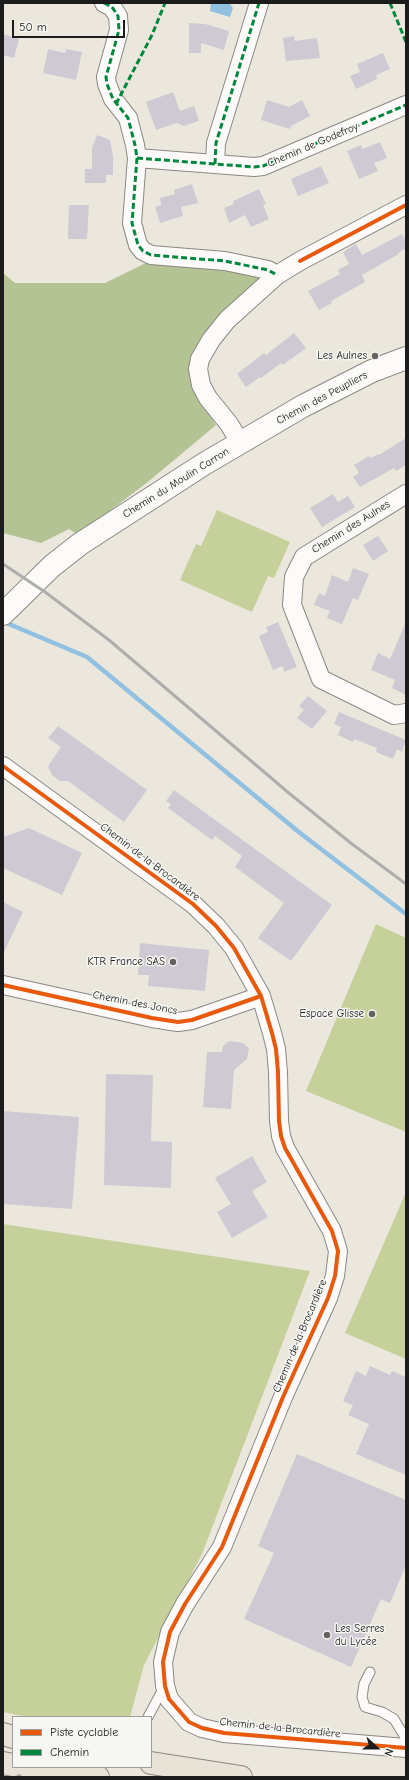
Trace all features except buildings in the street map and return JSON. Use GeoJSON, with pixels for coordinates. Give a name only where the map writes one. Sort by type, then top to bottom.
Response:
{"type":"FeatureCollection","features":[{"type":"Feature","properties":{"kind":"highway"},"geometry":{"type":"LineString","coordinates":[[152,1763],[241,1777]]}},
{"type":"Feature","properties":{"kind":"highway"},"geometry":{"type":"LineString","coordinates":[[35,1768],[98,1777]]}},
{"type":"Feature","properties":{"kind":"street"},"geometry":{"type":"LineString","coordinates":[[104,3],[112,7],[118,16],[119,30],[106,77],[106,84],[113,99],[128,118],[134,140],[137,158],[132,223],[136,240],[144,251],[158,257],[232,262],[268,270],[277,275]]}},
{"type":"Feature","properties":{"kind":"street"},"geometry":{"type":"LineString","coordinates":[[215,164],[216,143],[259,3]]}},
{"type":"Feature","properties":{"kind":"street","name":"Chemin de Godefroy"},"geometry":{"type":"LineString","coordinates":[[137,158],[264,166],[406,105]]}},
{"type":"Feature","properties":{"kind":"street","name":"Chemin du Moulin Carron"},"geometry":{"type":"LineString","coordinates":[[3,614],[52,566],[80,544],[240,442],[229,424],[208,398],[201,385],[198,370],[200,359],[211,340],[227,320],[277,275],[300,261],[406,205]]}},
{"type":"Feature","properties":{"kind":"street","name":"Chemin des Peupliers"},"geometry":{"type":"LineString","coordinates":[[240,442],[345,384],[406,358]]}},
{"type":"Feature","properties":{"kind":"street","name":"Chemin des Aulnes"},"geometry":{"type":"LineString","coordinates":[[406,494],[304,557],[294,577],[292,605],[321,679],[394,715],[406,712]]}},
{"type":"Feature","properties":{"kind":"street","name":"Chemin de la Brocardière"},"geometry":{"type":"LineString","coordinates":[[3,766],[193,904],[216,926],[234,948],[261,996],[276,1049],[281,1136],[285,1148],[332,1231],[338,1251],[334,1276],[328,1298],[284,1398],[222,1548],[185,1604],[170,1632],[163,1662],[165,1686],[169,1699],[189,1722],[202,1728],[224,1733],[406,1748]]}},
{"type":"Feature","properties":{"kind":"street","name":"Chemin des Joncs"},"geometry":{"type":"LineString","coordinates":[[3,985],[152,1018],[178,1022],[192,1020],[261,996]]}},
{"type":"Feature","properties":{"kind":"lane"},"geometry":{"type":"LineString","coordinates":[[370,1672],[364,1684],[362,1697],[366,1707],[382,1712],[394,1719],[406,1739]]}},
{"type":"Feature","properties":{"kind":"lane"},"geometry":{"type":"LineString","coordinates":[[149,1716],[165,1686]]}},
{"type":"Feature","properties":{"kind":"green space"},"geometry":{"type":"Polygon","coordinates":[[[150,261],[266,274],[207,337],[195,392],[216,425],[149,481],[78,535],[69,529],[41,543],[3,533],[3,273],[15,283],[105,283],[150,261]]]}},
{"type":"Feature","properties":{"kind":"green space"},"geometry":{"type":"Polygon","coordinates":[[[217,510],[290,542],[274,578],[268,576],[252,612],[180,580],[196,544],[201,546],[217,510]]]}},
{"type":"Feature","properties":{"kind":"green space","name":"Espace Glisse"},"geometry":{"type":"Polygon","coordinates":[[[376,924],[406,938],[406,1132],[306,1091],[376,924]]]}},
{"type":"Feature","properties":{"kind":"green space"},"geometry":{"type":"Polygon","coordinates":[[[406,1192],[406,1359],[345,1333],[406,1192]]]}},
{"type":"Feature","properties":{"kind":"green space"},"geometry":{"type":"Polygon","coordinates":[[[3,1224],[310,1271],[202,1554],[144,1665],[130,1716],[23,1716],[3,1712],[3,1224]]]}},
{"type":"Feature","properties":{"kind":"water"},"geometry":{"type":"Polygon","coordinates":[[[211,3],[230,4],[233,8],[230,17],[210,11],[211,3]]]}},
{"type":"Feature","properties":{"kind":"waterway"},"geometry":{"type":"LineString","coordinates":[[9,624],[87,657],[300,833],[406,914]]}},
{"type":"Feature","properties":{"kind":"railway"},"geometry":{"type":"LineString","coordinates":[[3,564],[45,592],[109,640],[290,794],[352,844],[406,884]]}},
{"type":"Feature","properties":{"kind":"marked path"},"geometry":{"type":"LineString","coordinates":[[104,3],[112,7],[118,16],[119,30],[106,77],[113,99],[128,118],[135,145],[137,158],[132,223],[138,245],[143,251],[151,255],[225,261],[268,270],[277,275]]}},
{"type":"Feature","properties":{"kind":"marked path"},"geometry":{"type":"LineString","coordinates":[[116,104],[152,35],[165,3]]}},
{"type":"Feature","properties":{"kind":"marked path"},"geometry":{"type":"LineString","coordinates":[[215,164],[216,143],[259,3]]}},
{"type":"Feature","properties":{"kind":"marked path"},"geometry":{"type":"LineString","coordinates":[[390,3],[406,42]]}},
{"type":"Feature","properties":{"kind":"marked path"},"geometry":{"type":"LineString","coordinates":[[137,158],[254,167],[263,166],[406,105]]}},
{"type":"Feature","properties":{"kind":"cycle path"},"geometry":{"type":"LineString","coordinates":[[300,261],[406,205]]}},
{"type":"Feature","properties":{"kind":"cycle path"},"geometry":{"type":"LineString","coordinates":[[3,766],[193,904],[216,926],[234,948],[261,996],[272,1033],[276,1049],[278,1072],[279,1121],[281,1136],[285,1148],[332,1231],[338,1251],[335,1276],[328,1298],[283,1397],[222,1547],[185,1604],[170,1632],[163,1662],[165,1686],[169,1699],[189,1722],[202,1728],[224,1733],[406,1748]]}},
{"type":"Feature","properties":{"kind":"cycle path"},"geometry":{"type":"LineString","coordinates":[[3,985],[152,1018],[178,1022],[192,1020],[261,996]]}},
{"type":"Feature","properties":{"kind":"place","name":"Les Aulnes"},"geometry":{"type":"Point","coordinates":[375,356]}},
{"type":"Feature","properties":{"kind":"place","name":"KTR France SAS"},"geometry":{"type":"Point","coordinates":[173,962]}},
{"type":"Feature","properties":{"kind":"place","name":"Espace Glisse"},"geometry":{"type":"Point","coordinates":[372,1014]}},
{"type":"Feature","properties":{"kind":"place","name":"Les Serres du Lycée"},"geometry":{"type":"Point","coordinates":[327,1635]}}]}
